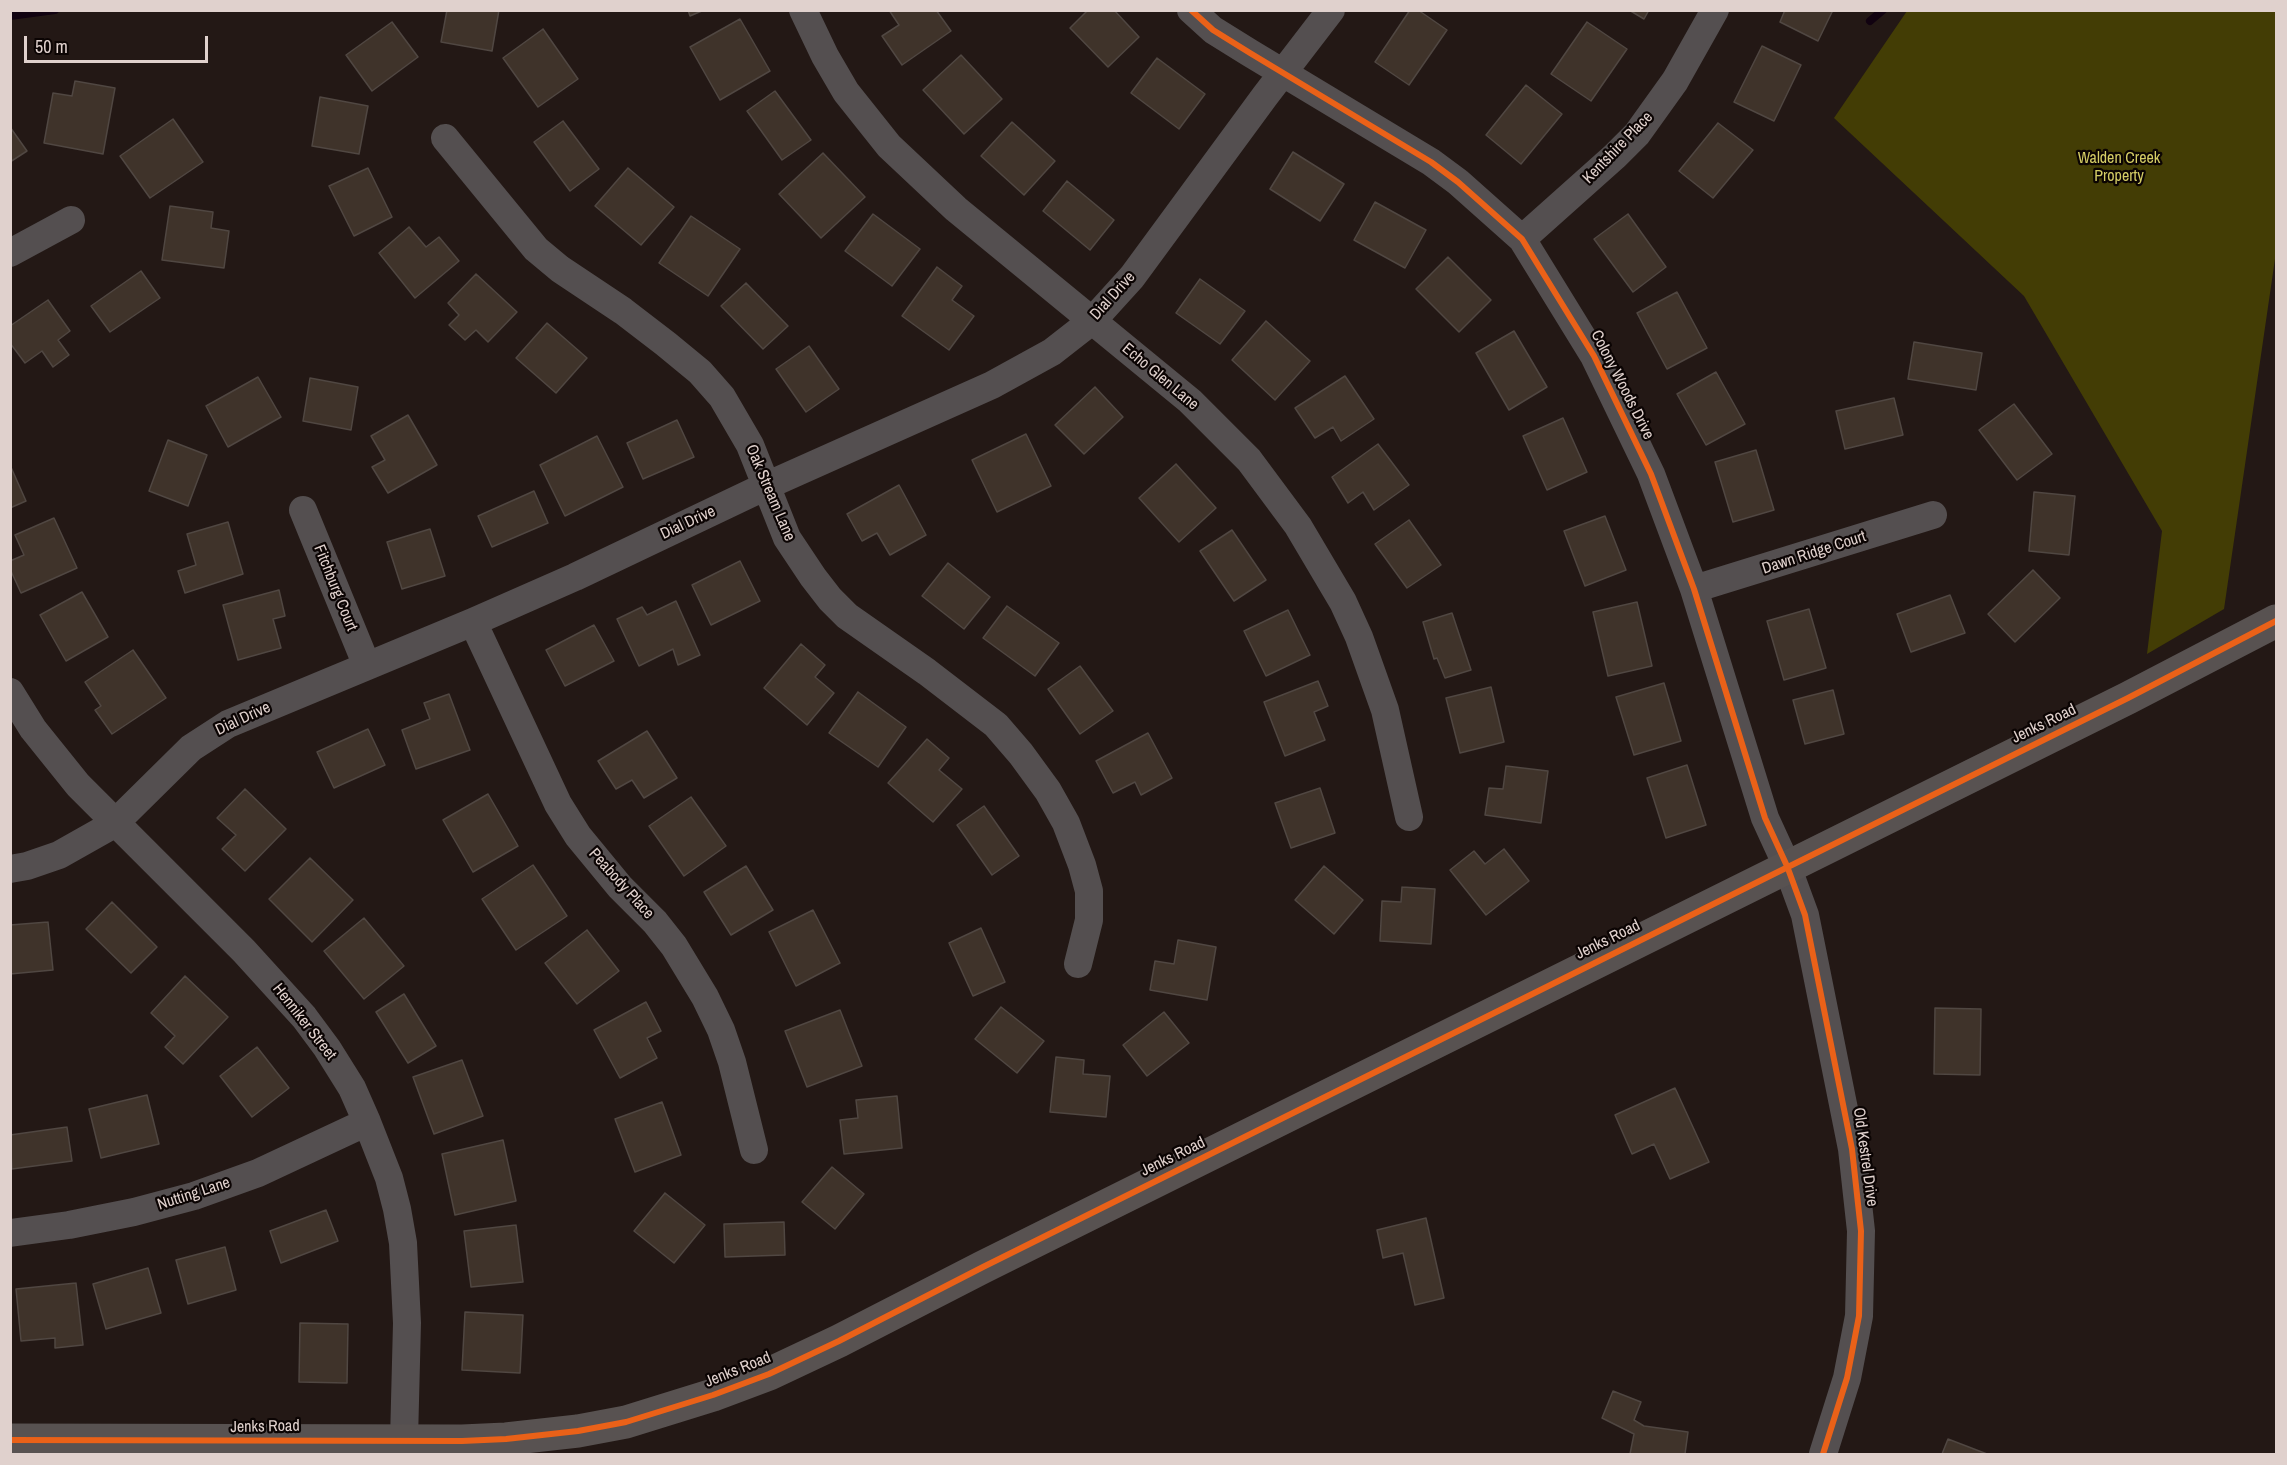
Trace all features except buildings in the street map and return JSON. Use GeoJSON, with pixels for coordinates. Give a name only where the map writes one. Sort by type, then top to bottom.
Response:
{"type":"FeatureCollection","features":[{"type":"Feature","properties":{"kind":"street","name":"Echo Glen Lane"},"geometry":{"type":"LineString","coordinates":[[803,10],[846,92],[889,146],[956,210],[1190,401],[1249,460],[1298,526],[1343,602],[1374,675],[1385,710],[1409,817]]}},
{"type":"Feature","properties":{"kind":"street","name":"Colony Woods Drive"},"geometry":{"type":"LineString","coordinates":[[1191,10],[1213,30],[1431,162],[1458,182],[1522,239],[1594,356],[1651,474],[1694,590],[1764,818],[1787,866]]}},
{"type":"Feature","properties":{"kind":"street","name":"Dial Drive"},"geometry":{"type":"LineString","coordinates":[[10,869],[59,855],[114,824],[191,748],[228,724],[473,622],[586,572],[766,486],[1021,370],[1052,352],[1093,320],[1132,277],[1331,10]]}},
{"type":"Feature","properties":{"kind":"street","name":"Kentshire Place"},"geometry":{"type":"LineString","coordinates":[[1522,239],[1637,134],[1675,81],[1715,10]]}},
{"type":"Feature","properties":{"kind":"street","name":"Oak Stream Lane"},"geometry":{"type":"LineString","coordinates":[[445,138],[536,249],[560,269],[623,311],[700,372],[722,397],[750,444],[787,538],[830,599],[847,616],[927,672],[996,726],[1021,754],[1048,791],[1066,823],[1082,865],[1089,891],[1089,920],[1078,964]]}},
{"type":"Feature","properties":{"kind":"street"},"geometry":{"type":"LineString","coordinates":[[10,253],[71,220]]}},
{"type":"Feature","properties":{"kind":"street","name":"Fitchburg Court"},"geometry":{"type":"LineString","coordinates":[[303,510],[367,666]]}},
{"type":"Feature","properties":{"kind":"street","name":"Dawn Ridge Court"},"geometry":{"type":"LineString","coordinates":[[1694,590],[1933,515]]}},
{"type":"Feature","properties":{"kind":"street","name":"Jenks Road"},"geometry":{"type":"LineString","coordinates":[[10,1440],[213,1441],[404,1447],[578,1431],[664,1412],[769,1374],[839,1341],[983,1267],[2128,698],[2277,621]]}},
{"type":"Feature","properties":{"kind":"street","name":"Peabody Place"},"geometry":{"type":"LineString","coordinates":[[473,622],[558,804],[578,836],[620,887],[655,922],[674,946],[705,997],[732,1062],[754,1150]]}},
{"type":"Feature","properties":{"kind":"street","name":"Henniker Street"},"geometry":{"type":"LineString","coordinates":[[10,692],[33,729],[78,785],[114,824],[244,951],[304,1017],[352,1088],[389,1178],[403,1244],[406,1323],[404,1447]]}},
{"type":"Feature","properties":{"kind":"street","name":"Old Kestrel Drive"},"geometry":{"type":"LineString","coordinates":[[1787,866],[1805,915],[1820,983],[1852,1149],[1861,1231],[1859,1316],[1847,1378],[1823,1455]]}},
{"type":"Feature","properties":{"kind":"street","name":"Nutting Lane"},"geometry":{"type":"LineString","coordinates":[[10,1233],[80,1223],[194,1196],[258,1173],[367,1122]]}},
{"type":"Feature","properties":{"kind":"street"},"geometry":{"type":"LineString","coordinates":[[213,1441],[254,1455]]}},
{"type":"Feature","properties":{"kind":"green space","name":"Walden Creek Property"},"geometry":{"type":"Polygon","coordinates":[[[1907,11],[2276,11],[2276,252],[2224,609],[2147,654],[2162,531],[2024,296],[1834,118],[1907,11]]]}},
{"type":"Feature","properties":{"kind":"waterway"},"geometry":{"type":"LineString","coordinates":[[10,16],[55,10]]}},
{"type":"Feature","properties":{"kind":"waterway"},"geometry":{"type":"LineString","coordinates":[[1870,21],[1883,10]]}},
{"type":"Feature","properties":{"kind":"cycle path"},"geometry":{"type":"LineString","coordinates":[[1191,10],[1213,30],[1431,162],[1458,182],[1522,239],[1594,356],[1651,474],[1694,589],[1765,818],[1787,866],[1805,915],[1852,1149],[1861,1231],[1859,1316],[1847,1378],[1823,1454]]}},
{"type":"Feature","properties":{"kind":"cycle path"},"geometry":{"type":"LineString","coordinates":[[10,1440],[462,1441],[506,1439],[578,1431],[626,1422],[713,1395],[769,1374],[839,1341],[983,1267],[2128,698],[2276,621]]}}]}
